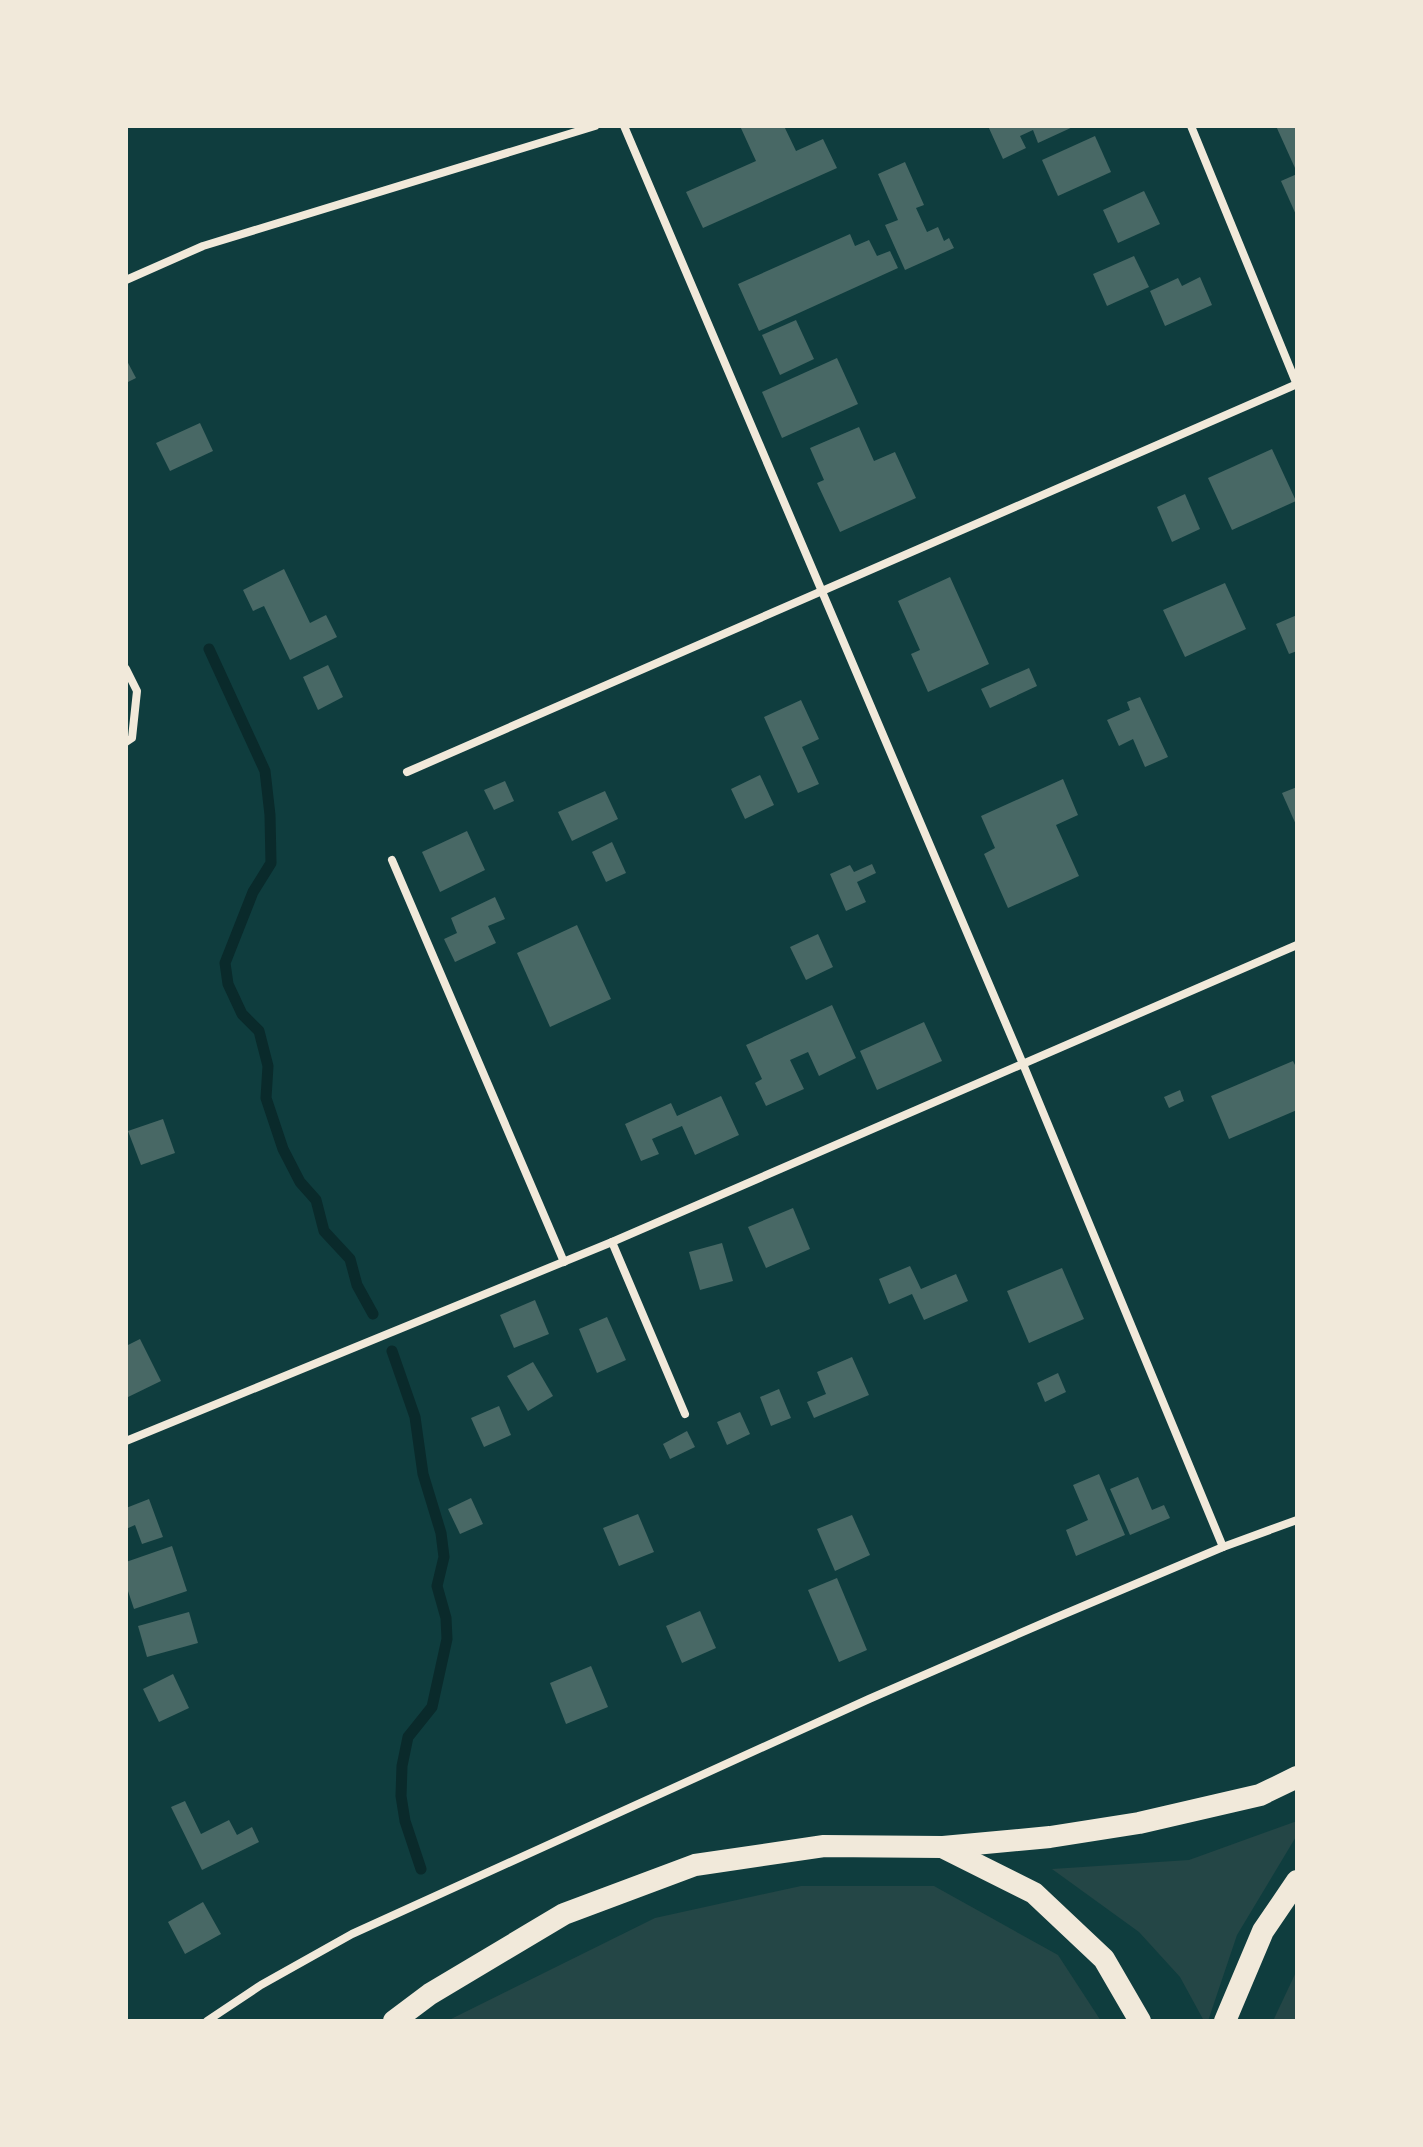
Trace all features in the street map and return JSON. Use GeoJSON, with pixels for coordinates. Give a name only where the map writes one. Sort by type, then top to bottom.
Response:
{"type":"FeatureCollection","features":[{"type":"Feature","properties":{"kind":"highway"},"geometry":{"type":"LineString","coordinates":[[394,2021],[430,1994],[564,1914],[695,1865],[824,1846],[942,1847],[1050,1837],[1139,1823],[1260,1795],[1297,1777]]}},
{"type":"Feature","properties":{"kind":"highway"},"geometry":{"type":"LineString","coordinates":[[942,1847],[1034,1893],[1104,1959],[1140,2021]]}},
{"type":"Feature","properties":{"kind":"highway"},"geometry":{"type":"LineString","coordinates":[[1225,2021],[1263,1931],[1297,1881]]}},
{"type":"Feature","properties":{"kind":"street"},"geometry":{"type":"LineString","coordinates":[[126,280],[203,246],[595,126]]}},
{"type":"Feature","properties":{"kind":"street"},"geometry":{"type":"LineString","coordinates":[[624,126],[1023,1064],[1223,1547]]}},
{"type":"Feature","properties":{"kind":"street"},"geometry":{"type":"LineString","coordinates":[[407,772],[1297,385],[1191,126]]}},
{"type":"Feature","properties":{"kind":"street"},"geometry":{"type":"LineString","coordinates":[[126,669],[137,691],[132,738],[126,742]]}},
{"type":"Feature","properties":{"kind":"street"},"geometry":{"type":"LineString","coordinates":[[392,860],[564,1262]]}},
{"type":"Feature","properties":{"kind":"street"},"geometry":{"type":"LineString","coordinates":[[126,1441],[612,1242],[1297,945]]}},
{"type":"Feature","properties":{"kind":"street"},"geometry":{"type":"LineString","coordinates":[[612,1242],[685,1414]]}},
{"type":"Feature","properties":{"kind":"street"},"geometry":{"type":"LineString","coordinates":[[207,2021],[261,1985],[352,1934],[869,1699],[1223,1547],[1297,1520]]}},
{"type":"Feature","properties":{"kind":"shaded area"},"geometry":{"type":"Polygon","coordinates":[[[1297,1821],[1297,1835],[1237,1935],[1208,2021],[1204,2021],[1180,1977],[1139,1932],[1052,1869],[1189,1860],[1297,1821]]]}},
{"type":"Feature","properties":{"kind":"shaded area"},"geometry":{"type":"Polygon","coordinates":[[[801,1886],[934,1886],[1058,1955],[1101,2021],[447,2021],[655,1918],[801,1886]]]}},
{"type":"Feature","properties":{"kind":"shaded area"},"geometry":{"type":"Polygon","coordinates":[[[1297,1970],[1297,2021],[1273,2021],[1297,1970]]]}},
{"type":"Feature","properties":{"kind":"building"},"geometry":{"type":"Polygon","coordinates":[[[740,126],[784,126],[796,151],[823,139],[837,168],[703,228],[686,192],[756,161],[740,126]]]}},
{"type":"Feature","properties":{"kind":"building"},"geometry":{"type":"Polygon","coordinates":[[[988,126],[1075,126],[1038,143],[1033,130],[1020,136],[1026,148],[1003,159],[988,126]]]}},
{"type":"Feature","properties":{"kind":"building"},"geometry":{"type":"Polygon","coordinates":[[[1276,126],[1297,126],[1295,168],[1276,126]]]}},
{"type":"Feature","properties":{"kind":"building"},"geometry":{"type":"Polygon","coordinates":[[[1095,136],[1111,172],[1058,196],[1042,160],[1095,136]]]}},
{"type":"Feature","properties":{"kind":"building"},"geometry":{"type":"Polygon","coordinates":[[[905,162],[924,205],[916,208],[927,232],[938,227],[944,241],[949,238],[954,248],[905,270],[885,225],[898,220],[878,174],[905,162]]]}},
{"type":"Feature","properties":{"kind":"building"},"geometry":{"type":"Polygon","coordinates":[[[1297,174],[1297,217],[1281,181],[1297,174]]]}},
{"type":"Feature","properties":{"kind":"building"},"geometry":{"type":"Polygon","coordinates":[[[1144,191],[1160,224],[1118,243],[1103,210],[1144,191]]]}},
{"type":"Feature","properties":{"kind":"building"},"geometry":{"type":"Polygon","coordinates":[[[850,234],[855,246],[869,240],[877,256],[890,251],[898,268],[759,331],[738,284],[850,234]]]}},
{"type":"Feature","properties":{"kind":"building"},"geometry":{"type":"Polygon","coordinates":[[[1134,256],[1149,287],[1107,306],[1093,274],[1134,256]]]}},
{"type":"Feature","properties":{"kind":"building"},"geometry":{"type":"Polygon","coordinates":[[[1200,277],[1212,305],[1165,326],[1150,291],[1178,278],[1182,286],[1200,277]]]}},
{"type":"Feature","properties":{"kind":"building"},"geometry":{"type":"Polygon","coordinates":[[[796,320],[814,359],[780,375],[762,335],[796,320]]]}},
{"type":"Feature","properties":{"kind":"building"},"geometry":{"type":"Polygon","coordinates":[[[837,358],[858,404],[782,438],[762,392],[837,358]]]}},
{"type":"Feature","properties":{"kind":"building"},"geometry":{"type":"Polygon","coordinates":[[[126,359],[136,378],[126,383],[126,359]]]}},
{"type":"Feature","properties":{"kind":"building"},"geometry":{"type":"Polygon","coordinates":[[[200,423],[213,451],[170,471],[156,443],[200,423]]]}},
{"type":"Feature","properties":{"kind":"building"},"geometry":{"type":"Polygon","coordinates":[[[859,427],[874,461],[895,452],[916,498],[840,532],[817,483],[824,480],[810,448],[859,427]]]}},
{"type":"Feature","properties":{"kind":"building"},"geometry":{"type":"Polygon","coordinates":[[[1272,449],[1296,501],[1232,530],[1208,478],[1272,449]]]}},
{"type":"Feature","properties":{"kind":"building"},"geometry":{"type":"Polygon","coordinates":[[[1185,494],[1200,529],[1172,542],[1157,507],[1185,494]]]}},
{"type":"Feature","properties":{"kind":"building"},"geometry":{"type":"Polygon","coordinates":[[[284,569],[310,623],[326,615],[337,637],[290,660],[264,606],[253,611],[243,590],[284,569]]]}},
{"type":"Feature","properties":{"kind":"building"},"geometry":{"type":"Polygon","coordinates":[[[950,577],[989,664],[928,692],[911,654],[920,650],[898,601],[950,577]]]}},
{"type":"Feature","properties":{"kind":"building"},"geometry":{"type":"Polygon","coordinates":[[[1225,583],[1246,629],[1185,657],[1163,610],[1225,583]]]}},
{"type":"Feature","properties":{"kind":"building"},"geometry":{"type":"Polygon","coordinates":[[[1297,615],[1297,651],[1289,654],[1276,624],[1297,615]]]}},
{"type":"Feature","properties":{"kind":"building"},"geometry":{"type":"Polygon","coordinates":[[[328,665],[343,697],[318,710],[303,677],[328,665]]]}},
{"type":"Feature","properties":{"kind":"building"},"geometry":{"type":"Polygon","coordinates":[[[1029,668],[1037,686],[990,708],[981,689],[1029,668]]]}},
{"type":"Feature","properties":{"kind":"building"},"geometry":{"type":"Polygon","coordinates":[[[1140,697],[1168,757],[1145,767],[1133,739],[1119,746],[1107,720],[1130,710],[1127,702],[1140,697]]]}},
{"type":"Feature","properties":{"kind":"building"},"geometry":{"type":"Polygon","coordinates":[[[801,700],[819,739],[802,747],[819,784],[798,793],[764,717],[801,700]]]}},
{"type":"Feature","properties":{"kind":"building"},"geometry":{"type":"Polygon","coordinates":[[[760,775],[774,805],[745,819],[731,789],[760,775]]]}},
{"type":"Feature","properties":{"kind":"building"},"geometry":{"type":"Polygon","coordinates":[[[1063,779],[1078,815],[1056,825],[1079,876],[1008,908],[984,854],[995,848],[981,816],[1063,779]]]}},
{"type":"Feature","properties":{"kind":"building"},"geometry":{"type":"Polygon","coordinates":[[[505,781],[514,801],[494,810],[484,790],[505,781]]]}},
{"type":"Feature","properties":{"kind":"building"},"geometry":{"type":"Polygon","coordinates":[[[1297,787],[1297,827],[1282,793],[1297,787]]]}},
{"type":"Feature","properties":{"kind":"building"},"geometry":{"type":"Polygon","coordinates":[[[605,791],[618,819],[572,841],[558,812],[605,791]]]}},
{"type":"Feature","properties":{"kind":"building"},"geometry":{"type":"Polygon","coordinates":[[[467,831],[485,870],[440,892],[422,852],[467,831]]]}},
{"type":"Feature","properties":{"kind":"building"},"geometry":{"type":"Polygon","coordinates":[[[612,842],[626,873],[606,882],[592,852],[612,842]]]}},
{"type":"Feature","properties":{"kind":"building"},"geometry":{"type":"Polygon","coordinates":[[[872,864],[876,873],[857,882],[866,902],[846,911],[830,874],[850,865],[854,872],[872,864]]]}},
{"type":"Feature","properties":{"kind":"building"},"geometry":{"type":"Polygon","coordinates":[[[495,897],[505,919],[488,926],[496,943],[455,962],[444,939],[457,933],[451,918],[495,897]]]}},
{"type":"Feature","properties":{"kind":"building"},"geometry":{"type":"Polygon","coordinates":[[[577,925],[611,999],[550,1027],[517,953],[577,925]]]}},
{"type":"Feature","properties":{"kind":"building"},"geometry":{"type":"Polygon","coordinates":[[[818,934],[833,967],[806,980],[790,947],[818,934]]]}},
{"type":"Feature","properties":{"kind":"building"},"geometry":{"type":"Polygon","coordinates":[[[832,1005],[856,1058],[819,1076],[808,1052],[790,1060],[804,1089],[766,1106],[755,1083],[762,1079],[746,1045],[832,1005]]]}},
{"type":"Feature","properties":{"kind":"building"},"geometry":{"type":"Polygon","coordinates":[[[924,1022],[942,1061],[877,1090],[860,1051],[924,1022]]]}},
{"type":"Feature","properties":{"kind":"building"},"geometry":{"type":"Polygon","coordinates":[[[1293,1061],[1297,1069],[1297,1110],[1229,1139],[1211,1096],[1293,1061]]]}},
{"type":"Feature","properties":{"kind":"building"},"geometry":{"type":"Polygon","coordinates":[[[1180,1090],[1184,1101],[1169,1108],[1164,1097],[1180,1090]]]}},
{"type":"Feature","properties":{"kind":"building"},"geometry":{"type":"Polygon","coordinates":[[[721,1096],[739,1135],[695,1155],[682,1126],[652,1139],[659,1154],[641,1161],[625,1124],[671,1103],[677,1116],[721,1096]]]}},
{"type":"Feature","properties":{"kind":"building"},"geometry":{"type":"Polygon","coordinates":[[[163,1119],[175,1153],[141,1165],[128,1131],[163,1119]]]}},
{"type":"Feature","properties":{"kind":"building"},"geometry":{"type":"Polygon","coordinates":[[[793,1208],[810,1249],[766,1268],[748,1227],[793,1208]]]}},
{"type":"Feature","properties":{"kind":"building"},"geometry":{"type":"Polygon","coordinates":[[[722,1243],[733,1281],[700,1290],[689,1252],[722,1243]]]}},
{"type":"Feature","properties":{"kind":"building"},"geometry":{"type":"Polygon","coordinates":[[[910,1266],[921,1289],[956,1274],[968,1301],[924,1320],[912,1294],[889,1304],[879,1279],[910,1266]]]}},
{"type":"Feature","properties":{"kind":"building"},"geometry":{"type":"Polygon","coordinates":[[[1062,1268],[1084,1319],[1029,1343],[1007,1291],[1062,1268]]]}},
{"type":"Feature","properties":{"kind":"building"},"geometry":{"type":"Polygon","coordinates":[[[535,1300],[549,1334],[514,1348],[500,1315],[535,1300]]]}},
{"type":"Feature","properties":{"kind":"building"},"geometry":{"type":"Polygon","coordinates":[[[607,1317],[626,1360],[597,1373],[579,1329],[607,1317]]]}},
{"type":"Feature","properties":{"kind":"building"},"geometry":{"type":"Polygon","coordinates":[[[140,1339],[161,1381],[126,1398],[126,1346],[140,1339]]]}},
{"type":"Feature","properties":{"kind":"building"},"geometry":{"type":"Polygon","coordinates":[[[852,1357],[869,1395],[814,1418],[807,1402],[826,1394],[817,1372],[852,1357]]]}},
{"type":"Feature","properties":{"kind":"building"},"geometry":{"type":"Polygon","coordinates":[[[533,1362],[553,1396],[528,1411],[507,1376],[533,1362]]]}},
{"type":"Feature","properties":{"kind":"building"},"geometry":{"type":"Polygon","coordinates":[[[1058,1373],[1066,1392],[1045,1402],[1037,1383],[1058,1373]]]}},
{"type":"Feature","properties":{"kind":"building"},"geometry":{"type":"Polygon","coordinates":[[[779,1389],[791,1418],[771,1426],[760,1397],[779,1389]]]}},
{"type":"Feature","properties":{"kind":"building"},"geometry":{"type":"Polygon","coordinates":[[[499,1406],[511,1435],[484,1447],[471,1418],[499,1406]]]}},
{"type":"Feature","properties":{"kind":"building"},"geometry":{"type":"Polygon","coordinates":[[[740,1412],[750,1434],[727,1445],[717,1422],[740,1412]]]}},
{"type":"Feature","properties":{"kind":"building"},"geometry":{"type":"Polygon","coordinates":[[[687,1431],[695,1447],[670,1459],[663,1444],[687,1431]]]}},
{"type":"Feature","properties":{"kind":"building"},"geometry":{"type":"Polygon","coordinates":[[[1099,1474],[1125,1535],[1076,1556],[1066,1530],[1088,1520],[1073,1485],[1099,1474]]]}},
{"type":"Feature","properties":{"kind":"building"},"geometry":{"type":"Polygon","coordinates":[[[1138,1477],[1152,1510],[1164,1505],[1170,1518],[1130,1535],[1110,1489],[1138,1477]]]}},
{"type":"Feature","properties":{"kind":"building"},"geometry":{"type":"Polygon","coordinates":[[[471,1498],[483,1524],[460,1534],[448,1509],[471,1498]]]}},
{"type":"Feature","properties":{"kind":"building"},"geometry":{"type":"Polygon","coordinates":[[[149,1499],[163,1537],[142,1544],[135,1525],[126,1529],[126,1508],[149,1499]]]}},
{"type":"Feature","properties":{"kind":"building"},"geometry":{"type":"Polygon","coordinates":[[[638,1514],[654,1552],[619,1566],[603,1528],[638,1514]]]}},
{"type":"Feature","properties":{"kind":"building"},"geometry":{"type":"Polygon","coordinates":[[[852,1515],[870,1555],[835,1571],[817,1529],[852,1515]]]}},
{"type":"Feature","properties":{"kind":"building"},"geometry":{"type":"Polygon","coordinates":[[[172,1546],[187,1591],[134,1609],[126,1585],[126,1562],[172,1546]]]}},
{"type":"Feature","properties":{"kind":"building"},"geometry":{"type":"Polygon","coordinates":[[[837,1578],[867,1650],[839,1662],[808,1590],[837,1578]]]}},
{"type":"Feature","properties":{"kind":"building"},"geometry":{"type":"Polygon","coordinates":[[[700,1611],[716,1648],[682,1663],[666,1626],[700,1611]]]}},
{"type":"Feature","properties":{"kind":"building"},"geometry":{"type":"Polygon","coordinates":[[[189,1612],[198,1643],[147,1657],[138,1626],[189,1612]]]}},
{"type":"Feature","properties":{"kind":"building"},"geometry":{"type":"Polygon","coordinates":[[[591,1666],[608,1707],[566,1724],[550,1683],[591,1666]]]}},
{"type":"Feature","properties":{"kind":"building"},"geometry":{"type":"Polygon","coordinates":[[[173,1674],[189,1708],[159,1722],[143,1689],[173,1674]]]}},
{"type":"Feature","properties":{"kind":"building"},"geometry":{"type":"Polygon","coordinates":[[[185,1801],[201,1834],[229,1820],[237,1835],[252,1827],[259,1842],[202,1870],[171,1807],[185,1801]]]}},
{"type":"Feature","properties":{"kind":"building"},"geometry":{"type":"Polygon","coordinates":[[[203,1902],[221,1934],[185,1954],[168,1922],[203,1902]]]}},
{"type":"Feature","properties":{"kind":"waterway"},"geometry":{"type":"LineString","coordinates":[[209,649],[265,771],[270,815],[271,863],[253,892],[225,963],[228,984],[242,1014],[259,1031],[268,1066],[266,1098],[283,1149],[300,1182],[316,1200],[324,1231],[350,1259],[357,1285],[373,1314]]}},
{"type":"Feature","properties":{"kind":"waterway"},"geometry":{"type":"LineString","coordinates":[[392,1351],[415,1417],[423,1474],[441,1533],[444,1557],[437,1586],[446,1618],[447,1639],[432,1707],[408,1737],[402,1766],[401,1796],[405,1821],[421,1869]]}}]}
